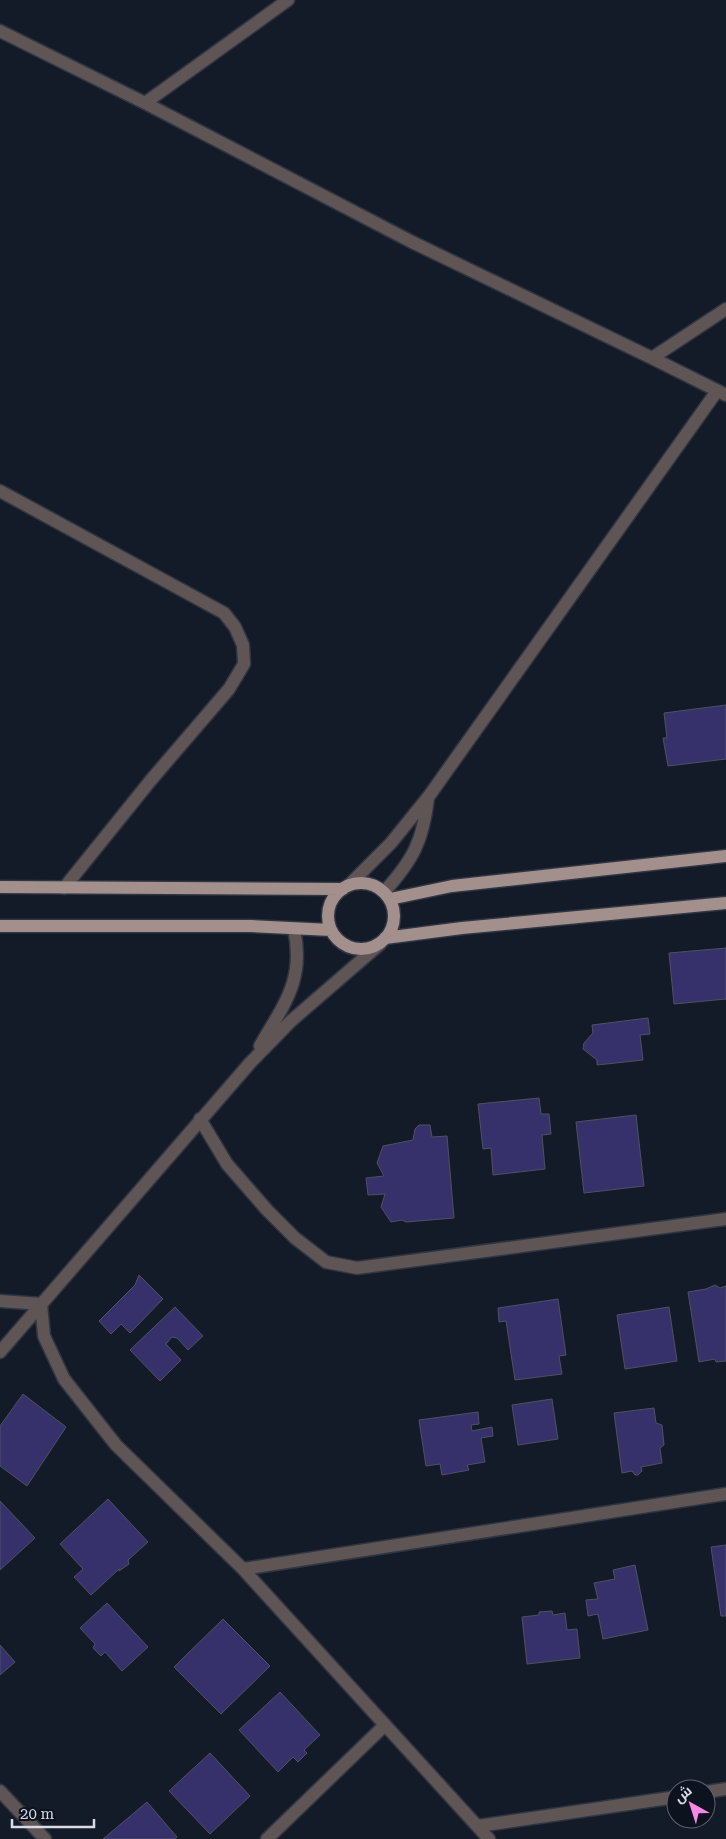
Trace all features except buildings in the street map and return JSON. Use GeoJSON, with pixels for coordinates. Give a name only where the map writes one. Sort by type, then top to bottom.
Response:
{"type":"FeatureCollection","features":[{"type":"Feature","properties":{"kind":"main road"},"geometry":{"type":"LineString","coordinates":[[387,896],[452,886],[726,856]]}},
{"type":"Feature","properties":{"kind":"main road"},"geometry":{"type":"LineString","coordinates":[[0,887],[346,887],[361,883],[373,885],[387,896],[393,907],[393,924],[382,941]]}},
{"type":"Feature","properties":{"kind":"main road"},"geometry":{"type":"LineString","coordinates":[[346,887],[336,895],[331,903],[328,921],[331,930],[338,940],[347,946],[363,948],[382,941],[462,928],[726,903]]}},
{"type":"Feature","properties":{"kind":"main road"},"geometry":{"type":"LineString","coordinates":[[0,926],[250,926],[331,930]]}},
{"type":"Feature","properties":{"kind":"street"},"geometry":{"type":"LineString","coordinates":[[145,103],[288,0]]}},
{"type":"Feature","properties":{"kind":"street"},"geometry":{"type":"LineString","coordinates":[[0,31],[145,103],[412,242],[722,393],[428,796],[391,843],[346,887]]}},
{"type":"Feature","properties":{"kind":"street"},"geometry":{"type":"LineString","coordinates":[[652,358],[726,310]]}},
{"type":"Feature","properties":{"kind":"street"},"geometry":{"type":"LineString","coordinates":[[0,491],[224,613],[235,627],[244,646],[244,664],[229,689],[151,780],[64,888]]}},
{"type":"Feature","properties":{"kind":"street"},"geometry":{"type":"LineString","coordinates":[[387,896],[416,848],[425,822],[428,796]]}},
{"type":"Feature","properties":{"kind":"street"},"geometry":{"type":"LineString","coordinates":[[250,1063],[287,1000],[294,983],[298,965],[298,947],[294,929]]}},
{"type":"Feature","properties":{"kind":"street"},"geometry":{"type":"LineString","coordinates":[[0,1352],[250,1063],[291,1021],[382,941]]}},
{"type":"Feature","properties":{"kind":"street"},"geometry":{"type":"LineString","coordinates":[[200,1119],[227,1164],[266,1210],[295,1238],[326,1262],[357,1268],[726,1219]]}},
{"type":"Feature","properties":{"kind":"street"},"geometry":{"type":"LineString","coordinates":[[0,1301],[41,1304]]}},
{"type":"Feature","properties":{"kind":"street"},"geometry":{"type":"LineString","coordinates":[[41,1304],[44,1336],[64,1379],[116,1445],[243,1569],[490,1839]]}},
{"type":"Feature","properties":{"kind":"street"},"geometry":{"type":"LineString","coordinates":[[243,1569],[726,1494]]}},
{"type":"Feature","properties":{"kind":"street"},"geometry":{"type":"LineString","coordinates":[[267,1839],[385,1725]]}},
{"type":"Feature","properties":{"kind":"street"},"geometry":{"type":"LineString","coordinates":[[0,1791],[45,1839]]}},
{"type":"Feature","properties":{"kind":"street"},"geometry":{"type":"LineString","coordinates":[[478,1826],[666,1798]]}}]}
